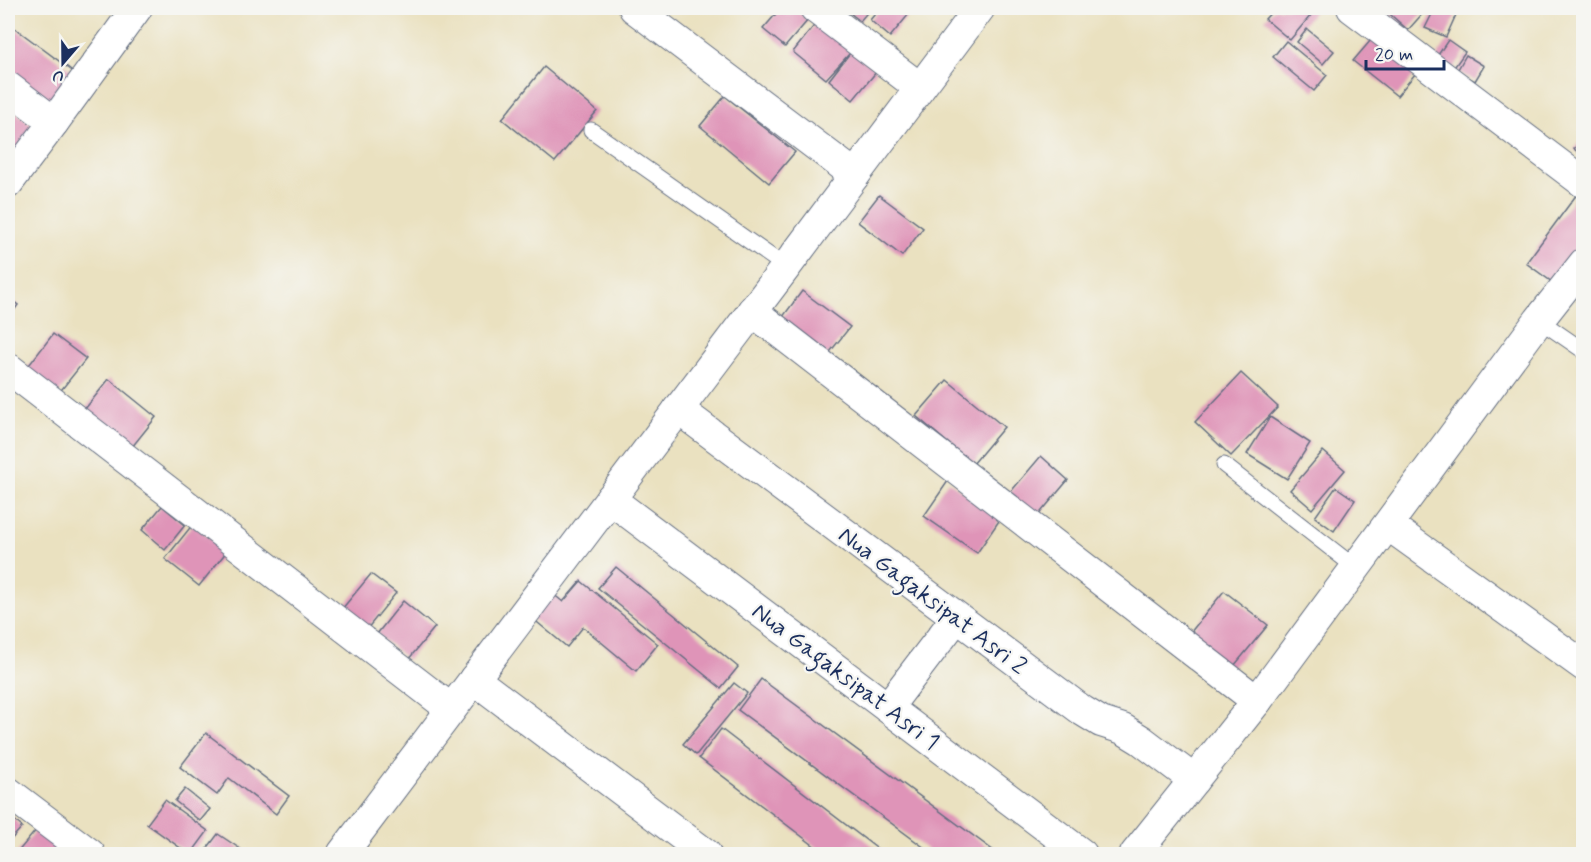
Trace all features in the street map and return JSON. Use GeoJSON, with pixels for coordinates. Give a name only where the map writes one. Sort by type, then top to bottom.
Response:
{"type":"FeatureCollection","features":[{"type":"Feature","properties":{"kind":"street"},"geometry":{"type":"LineString","coordinates":[[8,183],[137,8]]}},
{"type":"Feature","properties":{"kind":"street"},"geometry":{"type":"LineString","coordinates":[[634,8],[855,175]]}},
{"type":"Feature","properties":{"kind":"street"},"geometry":{"type":"LineString","coordinates":[[815,8],[920,88]]}},
{"type":"Feature","properties":{"kind":"street"},"geometry":{"type":"LineString","coordinates":[[342,855],[980,8]]}},
{"type":"Feature","properties":{"kind":"street"},"geometry":{"type":"LineString","coordinates":[[1352,8],[1584,183]]}},
{"type":"Feature","properties":{"kind":"street"},"geometry":{"type":"LineString","coordinates":[[8,87],[54,122]]}},
{"type":"Feature","properties":{"kind":"street"},"geometry":{"type":"LineString","coordinates":[[1135,855],[1257,700],[1539,320],[1584,263]]}},
{"type":"Feature","properties":{"kind":"street"},"geometry":{"type":"LineString","coordinates":[[752,311],[1257,700]]}},
{"type":"Feature","properties":{"kind":"street"},"geometry":{"type":"LineString","coordinates":[[8,368],[451,709]]}},
{"type":"Feature","properties":{"kind":"street","name":"Nua Gagaksipat Asri 2"},"geometry":{"type":"LineString","coordinates":[[678,410],[1083,711],[1141,740],[1194,780]]}},
{"type":"Feature","properties":{"kind":"street","name":"Nua Gagaksipat Asri 1"},"geometry":{"type":"LineString","coordinates":[[610,499],[1082,855]]}},
{"type":"Feature","properties":{"kind":"street"},"geometry":{"type":"LineString","coordinates":[[1388,525],[1584,666]]}},
{"type":"Feature","properties":{"kind":"street"},"geometry":{"type":"LineString","coordinates":[[888,707],[956,618]]}},
{"type":"Feature","properties":{"kind":"street"},"geometry":{"type":"LineString","coordinates":[[474,679],[706,855]]}},
{"type":"Feature","properties":{"kind":"street"},"geometry":{"type":"LineString","coordinates":[[8,792],[90,855]]}},
{"type":"Feature","properties":{"kind":"lane"},"geometry":{"type":"LineString","coordinates":[[591,130],[786,267]]}},
{"type":"Feature","properties":{"kind":"lane"},"geometry":{"type":"LineString","coordinates":[[1539,320],[1584,351]]}},
{"type":"Feature","properties":{"kind":"lane"},"geometry":{"type":"LineString","coordinates":[[1224,465],[1356,568]]}},
{"type":"Feature","properties":{"kind":"building"},"geometry":{"type":"Polygon","coordinates":[[[781,8],[793,8],[808,20],[785,47],[763,29],[781,8]]]}},
{"type":"Feature","properties":{"kind":"building"},"geometry":{"type":"Polygon","coordinates":[[[844,8],[871,8],[860,21],[844,8]]]}},
{"type":"Feature","properties":{"kind":"building"},"geometry":{"type":"Polygon","coordinates":[[[880,8],[914,8],[890,37],[870,20],[880,8]]]}},
{"type":"Feature","properties":{"kind":"building"},"geometry":{"type":"Polygon","coordinates":[[[1275,8],[1317,8],[1290,40],[1265,19],[1275,8]]]}},
{"type":"Feature","properties":{"kind":"building"},"geometry":{"type":"Polygon","coordinates":[[[1383,8],[1419,8],[1424,12],[1408,30],[1383,8]]]}},
{"type":"Feature","properties":{"kind":"building"},"geometry":{"type":"Polygon","coordinates":[[[1435,8],[1459,8],[1446,37],[1425,28],[1435,8]]]}},
{"type":"Feature","properties":{"kind":"building"},"geometry":{"type":"Polygon","coordinates":[[[817,22],[877,71],[853,100],[829,80],[850,53],[826,79],[793,52],[817,22]]]}},
{"type":"Feature","properties":{"kind":"building"},"geometry":{"type":"Polygon","coordinates":[[[8,23],[75,73],[48,109],[8,79],[8,23]]]}},
{"type":"Feature","properties":{"kind":"building"},"geometry":{"type":"Polygon","coordinates":[[[1307,29],[1334,51],[1323,64],[1297,42],[1307,29]]]}},
{"type":"Feature","properties":{"kind":"building"},"geometry":{"type":"Polygon","coordinates":[[[1377,33],[1420,68],[1397,96],[1353,61],[1377,33]]]}},
{"type":"Feature","properties":{"kind":"building"},"geometry":{"type":"Polygon","coordinates":[[[1448,40],[1465,52],[1453,69],[1436,58],[1448,40]]]}},
{"type":"Feature","properties":{"kind":"building"},"geometry":{"type":"Polygon","coordinates":[[[1286,41],[1327,75],[1314,91],[1273,57],[1286,41]]]}},
{"type":"Feature","properties":{"kind":"building"},"geometry":{"type":"Polygon","coordinates":[[[1466,55],[1484,66],[1475,81],[1457,71],[1466,55]]]}},
{"type":"Feature","properties":{"kind":"building"},"geometry":{"type":"Polygon","coordinates":[[[544,67],[597,111],[555,162],[502,119],[544,67]]]}},
{"type":"Feature","properties":{"kind":"building"},"geometry":{"type":"Polygon","coordinates":[[[725,96],[795,152],[769,183],[700,126],[725,96]]]}},
{"type":"Feature","properties":{"kind":"building"},"geometry":{"type":"Polygon","coordinates":[[[8,106],[34,126],[8,162],[8,106]]]}},
{"type":"Feature","properties":{"kind":"building"},"geometry":{"type":"Polygon","coordinates":[[[1584,136],[1584,156],[1574,149],[1584,136]]]}},
{"type":"Feature","properties":{"kind":"building"},"geometry":{"type":"Polygon","coordinates":[[[1580,190],[1584,192],[1584,254],[1559,287],[1526,263],[1580,190]]]}},
{"type":"Feature","properties":{"kind":"building"},"geometry":{"type":"Polygon","coordinates":[[[879,195],[923,228],[902,256],[858,222],[879,195]]]}},
{"type":"Feature","properties":{"kind":"building"},"geometry":{"type":"Polygon","coordinates":[[[802,291],[850,327],[826,357],[779,322],[802,291]]]}},
{"type":"Feature","properties":{"kind":"building"},"geometry":{"type":"Polygon","coordinates":[[[8,297],[18,305],[8,319],[8,297]]]}},
{"type":"Feature","properties":{"kind":"building"},"geometry":{"type":"Polygon","coordinates":[[[53,334],[86,359],[58,394],[26,369],[53,334]]]}},
{"type":"Feature","properties":{"kind":"building"},"geometry":{"type":"Polygon","coordinates":[[[1241,373],[1278,407],[1231,456],[1195,422],[1241,373]]]}},
{"type":"Feature","properties":{"kind":"building"},"geometry":{"type":"Polygon","coordinates":[[[109,379],[156,417],[128,452],[81,414],[109,379]]]}},
{"type":"Feature","properties":{"kind":"building"},"geometry":{"type":"Polygon","coordinates":[[[947,380],[1004,427],[973,464],[916,416],[947,380]]]}},
{"type":"Feature","properties":{"kind":"building"},"geometry":{"type":"Polygon","coordinates":[[[1270,417],[1310,443],[1287,479],[1247,454],[1270,417]]]}},
{"type":"Feature","properties":{"kind":"building"},"geometry":{"type":"Polygon","coordinates":[[[1323,451],[1345,470],[1312,509],[1290,490],[1323,451]]]}},
{"type":"Feature","properties":{"kind":"building"},"geometry":{"type":"Polygon","coordinates":[[[1041,456],[1068,480],[1036,518],[1008,495],[1041,456]]]}},
{"type":"Feature","properties":{"kind":"building"},"geometry":{"type":"Polygon","coordinates":[[[948,481],[1001,518],[977,553],[924,516],[948,481]]]}},
{"type":"Feature","properties":{"kind":"building"},"geometry":{"type":"Polygon","coordinates":[[[1336,487],[1355,500],[1334,531],[1315,517],[1336,487]]]}},
{"type":"Feature","properties":{"kind":"building"},"geometry":{"type":"Polygon","coordinates":[[[162,506],[185,525],[165,550],[142,530],[162,506]]]}},
{"type":"Feature","properties":{"kind":"building"},"geometry":{"type":"Polygon","coordinates":[[[193,524],[227,551],[199,586],[165,559],[193,524]]]}},
{"type":"Feature","properties":{"kind":"building"},"geometry":{"type":"Polygon","coordinates":[[[616,567],[738,667],[721,688],[598,588],[616,567]]]}},
{"type":"Feature","properties":{"kind":"building"},"geometry":{"type":"Polygon","coordinates":[[[371,574],[396,593],[367,629],[342,609],[371,574]]]}},
{"type":"Feature","properties":{"kind":"building"},"geometry":{"type":"Polygon","coordinates":[[[581,581],[658,644],[636,671],[583,627],[567,647],[532,618],[552,593],[563,602],[581,581]]]}},
{"type":"Feature","properties":{"kind":"building"},"geometry":{"type":"Polygon","coordinates":[[[1224,591],[1268,625],[1229,672],[1186,638],[1224,591]]]}},
{"type":"Feature","properties":{"kind":"building"},"geometry":{"type":"Polygon","coordinates":[[[403,601],[435,627],[408,660],[377,634],[403,601]]]}},
{"type":"Feature","properties":{"kind":"building"},"geometry":{"type":"Polygon","coordinates":[[[761,679],[998,854],[933,854],[738,710],[761,679]]]}},
{"type":"Feature","properties":{"kind":"building"},"geometry":{"type":"Polygon","coordinates":[[[734,683],[747,693],[696,755],[683,744],[734,683]]]}},
{"type":"Feature","properties":{"kind":"building"},"geometry":{"type":"Polygon","coordinates":[[[721,729],[884,854],[825,854],[699,758],[721,729]]]}},
{"type":"Feature","properties":{"kind":"building"},"geometry":{"type":"Polygon","coordinates":[[[206,733],[289,796],[276,814],[229,778],[217,795],[180,767],[206,733]]]}},
{"type":"Feature","properties":{"kind":"building"},"geometry":{"type":"Polygon","coordinates":[[[185,789],[210,809],[200,821],[175,801],[185,789]]]}},
{"type":"Feature","properties":{"kind":"building"},"geometry":{"type":"Polygon","coordinates":[[[165,800],[208,831],[191,854],[147,824],[165,800]]]}},
{"type":"Feature","properties":{"kind":"building"},"geometry":{"type":"Polygon","coordinates":[[[8,814],[22,827],[8,843],[8,814]]]}},
{"type":"Feature","properties":{"kind":"building"},"geometry":{"type":"Polygon","coordinates":[[[37,829],[68,854],[16,854],[37,829]]]}},
{"type":"Feature","properties":{"kind":"building"},"geometry":{"type":"Polygon","coordinates":[[[218,834],[248,854],[203,854],[218,834]]]}}]}
